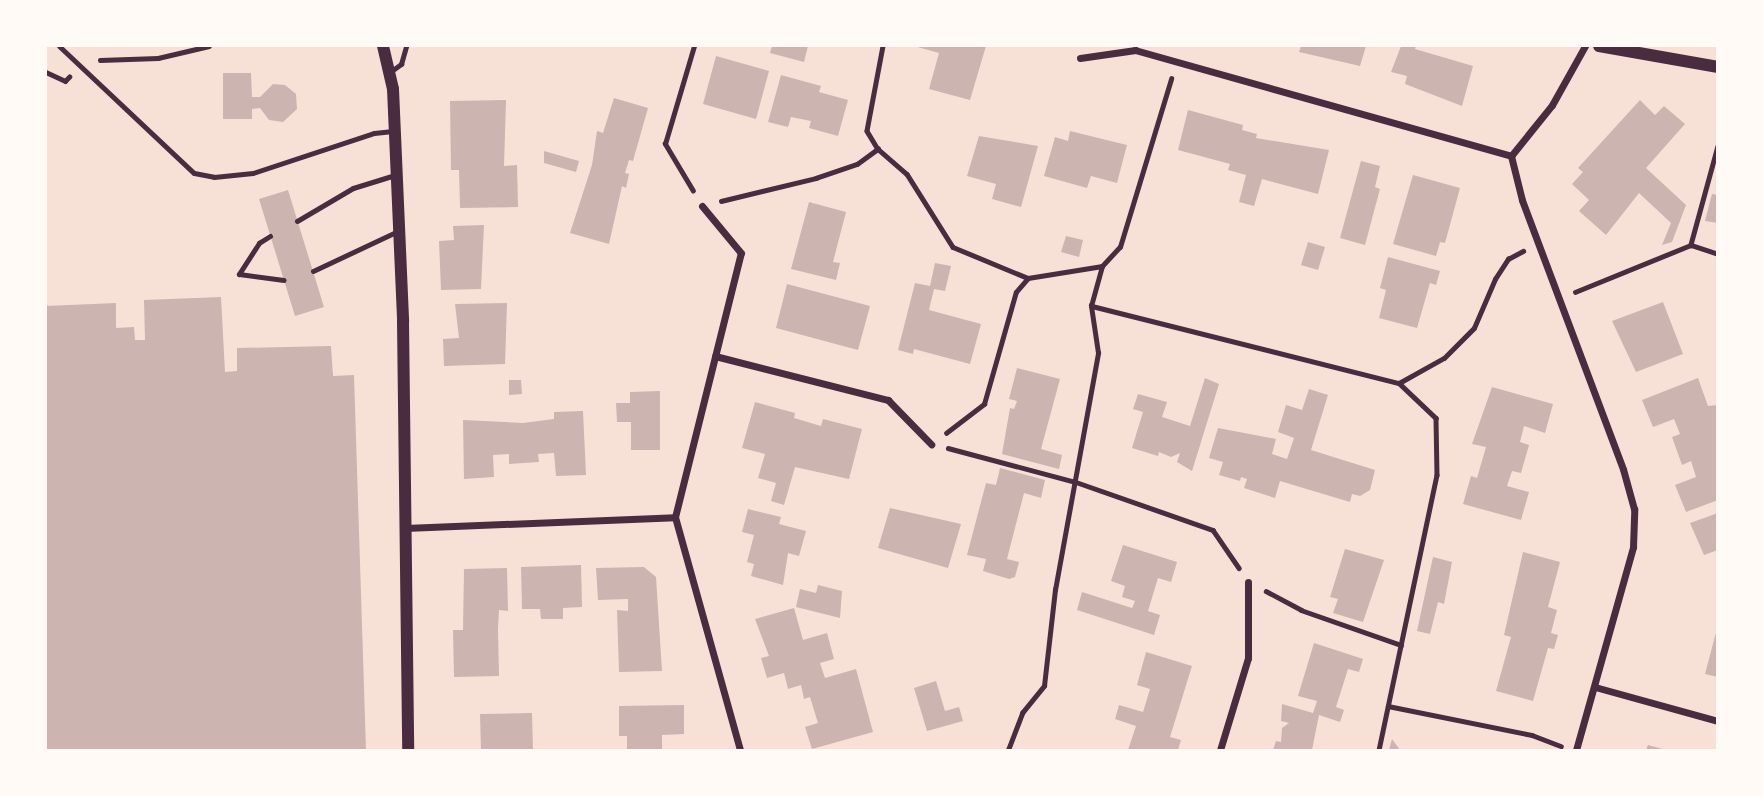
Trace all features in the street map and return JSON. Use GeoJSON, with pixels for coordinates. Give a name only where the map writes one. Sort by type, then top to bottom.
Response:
{"type":"FeatureCollection","features":[{"type":"Feature","properties":{"kind":"street"},"geometry":{"type":"LineString","coordinates":[[383,46],[390,72],[400,230],[408,751]]}},
{"type":"Feature","properties":{"kind":"street"},"geometry":{"type":"LineString","coordinates":[[1511,156],[1552,105],[1586,46]]}},
{"type":"Feature","properties":{"kind":"street"},"geometry":{"type":"LineString","coordinates":[[1599,46],[1717,67]]}},
{"type":"Feature","properties":{"kind":"street"},"geometry":{"type":"LineString","coordinates":[[1080,58],[1135,50],[1511,156]]}},
{"type":"Feature","properties":{"kind":"street"},"geometry":{"type":"LineString","coordinates":[[1511,156],[1537,244],[1623,469],[1634,509],[1633,547],[1575,751]]}},
{"type":"Feature","properties":{"kind":"street"},"geometry":{"type":"LineString","coordinates":[[702,205],[741,253],[675,517],[740,751]]}},
{"type":"Feature","properties":{"kind":"street"},"geometry":{"type":"LineString","coordinates":[[715,356],[888,400],[931,444]]}},
{"type":"Feature","properties":{"kind":"street"},"geometry":{"type":"LineString","coordinates":[[405,528],[675,517]]}},
{"type":"Feature","properties":{"kind":"street"},"geometry":{"type":"LineString","coordinates":[[1220,751],[1248,658],[1248,582]]}},
{"type":"Feature","properties":{"kind":"street"},"geometry":{"type":"LineString","coordinates":[[1595,687],[1717,720]]}},
{"type":"Feature","properties":{"kind":"lane"},"geometry":{"type":"LineString","coordinates":[[59,46],[78,68],[194,173],[214,177],[253,173],[374,133],[395,131]]}},
{"type":"Feature","properties":{"kind":"lane"},"geometry":{"type":"LineString","coordinates":[[390,72],[401,64],[406,46]]}},
{"type":"Feature","properties":{"kind":"lane"},"geometry":{"type":"LineString","coordinates":[[297,221],[353,188],[397,175]]}},
{"type":"Feature","properties":{"kind":"lane"},"geometry":{"type":"LineString","coordinates":[[313,271],[377,237],[400,230]]}},
{"type":"Feature","properties":{"kind":"lane"},"geometry":{"type":"LineString","coordinates":[[270,236],[258,243],[239,274],[284,280]]}},
{"type":"Feature","properties":{"kind":"path"},"geometry":{"type":"LineString","coordinates":[[46,72],[65,81],[78,68],[101,59],[158,58],[209,46]]}},
{"type":"Feature","properties":{"kind":"path"},"geometry":{"type":"LineString","coordinates":[[694,46],[665,144],[702,205],[816,178],[857,164],[878,149]]}},
{"type":"Feature","properties":{"kind":"path"},"geometry":{"type":"LineString","coordinates":[[883,46],[867,131],[878,149],[907,174],[953,247],[1028,278],[1102,266]]}},
{"type":"Feature","properties":{"kind":"path"},"geometry":{"type":"LineString","coordinates":[[1008,751],[1022,713],[1044,685],[1055,590],[1098,353],[1091,306],[1102,266],[1120,247],[1176,62]]}},
{"type":"Feature","properties":{"kind":"path"},"geometry":{"type":"LineString","coordinates":[[1690,245],[1717,146]]}},
{"type":"Feature","properties":{"kind":"path"},"geometry":{"type":"LineString","coordinates":[[1399,383],[1444,358],[1474,328],[1508,259],[1537,244]]}},
{"type":"Feature","properties":{"kind":"path"},"geometry":{"type":"LineString","coordinates":[[1558,299],[1690,245],[1717,254]]}},
{"type":"Feature","properties":{"kind":"path"},"geometry":{"type":"LineString","coordinates":[[931,444],[985,404],[1016,292],[1028,278]]}},
{"type":"Feature","properties":{"kind":"path"},"geometry":{"type":"LineString","coordinates":[[1091,306],[1399,383],[1436,418],[1437,475],[1378,751]]}},
{"type":"Feature","properties":{"kind":"path"},"geometry":{"type":"LineString","coordinates":[[931,444],[1076,482],[1213,530],[1248,582],[1301,610],[1401,645]]}},
{"type":"Feature","properties":{"kind":"path"},"geometry":{"type":"LineString","coordinates":[[1388,706],[1532,735],[1575,751]]}},
{"type":"Feature","properties":{"kind":"building"},"geometry":{"type":"Polygon","coordinates":[[[772,46],[808,46],[804,62],[770,53],[772,46]]]}},
{"type":"Feature","properties":{"kind":"building"},"geometry":{"type":"Polygon","coordinates":[[[914,46],[986,46],[970,100],[929,89],[939,53],[914,46]]]}},
{"type":"Feature","properties":{"kind":"building"},"geometry":{"type":"Polygon","coordinates":[[[1301,46],[1366,46],[1360,66],[1299,52],[1301,46]]]}},
{"type":"Feature","properties":{"kind":"building"},"geometry":{"type":"Polygon","coordinates":[[[1401,46],[1416,46],[1415,49],[1473,66],[1462,106],[1405,84],[1407,76],[1391,72],[1401,46]]]}},
{"type":"Feature","properties":{"kind":"building"},"geometry":{"type":"Polygon","coordinates":[[[716,56],[769,71],[756,119],[703,104],[716,56]]]}},
{"type":"Feature","properties":{"kind":"building"},"geometry":{"type":"Polygon","coordinates":[[[223,73],[251,73],[252,97],[260,97],[273,84],[285,85],[296,94],[297,109],[283,122],[269,120],[260,108],[252,109],[252,119],[223,119],[223,73]]]}},
{"type":"Feature","properties":{"kind":"building"},"geometry":{"type":"Polygon","coordinates":[[[781,75],[821,86],[819,92],[848,100],[838,136],[809,128],[811,121],[791,117],[788,127],[768,122],[781,75]]]}},
{"type":"Feature","properties":{"kind":"building"},"geometry":{"type":"Polygon","coordinates":[[[614,98],[648,108],[633,161],[629,160],[625,173],[629,174],[626,188],[622,186],[609,244],[570,233],[592,165],[597,131],[603,133],[614,98]]]}},
{"type":"Feature","properties":{"kind":"building"},"geometry":{"type":"Polygon","coordinates":[[[506,100],[504,166],[517,165],[518,207],[460,208],[459,170],[451,170],[450,101],[506,100]]]}},
{"type":"Feature","properties":{"kind":"building"},"geometry":{"type":"Polygon","coordinates":[[[1640,100],[1655,115],[1664,106],[1685,124],[1646,168],[1686,205],[1672,242],[1662,245],[1671,223],[1639,193],[1606,235],[1579,211],[1589,200],[1572,184],[1583,172],[1578,168],[1640,100]]]}},
{"type":"Feature","properties":{"kind":"building"},"geometry":{"type":"Polygon","coordinates":[[[1188,110],[1243,125],[1242,130],[1257,134],[1256,138],[1329,150],[1318,194],[1262,179],[1254,206],[1239,202],[1246,175],[1228,170],[1230,164],[1178,150],[1188,110]]]}},
{"type":"Feature","properties":{"kind":"building"},"geometry":{"type":"Polygon","coordinates":[[[1070,131],[1127,145],[1117,183],[1091,176],[1087,188],[1044,176],[1055,137],[1068,141],[1070,131]]]}},
{"type":"Feature","properties":{"kind":"building"},"geometry":{"type":"Polygon","coordinates":[[[979,136],[1038,146],[1021,207],[992,199],[996,184],[967,176],[979,136]]]}},
{"type":"Feature","properties":{"kind":"building"},"geometry":{"type":"Polygon","coordinates":[[[544,151],[579,161],[576,172],[544,163],[544,151]]]}},
{"type":"Feature","properties":{"kind":"building"},"geometry":{"type":"Polygon","coordinates":[[[1361,161],[1380,166],[1375,187],[1380,189],[1365,245],[1340,238],[1361,161]]]}},
{"type":"Feature","properties":{"kind":"building"},"geometry":{"type":"Polygon","coordinates":[[[1413,175],[1460,188],[1445,243],[1440,242],[1436,256],[1393,244],[1413,175]]]}},
{"type":"Feature","properties":{"kind":"building"},"geometry":{"type":"Polygon","coordinates":[[[288,190],[324,307],[295,316],[259,199],[288,190]]]}},
{"type":"Feature","properties":{"kind":"building"},"geometry":{"type":"Polygon","coordinates":[[[1712,194],[1718,195],[1718,223],[1705,221],[1712,194]]]}},
{"type":"Feature","properties":{"kind":"building"},"geometry":{"type":"Polygon","coordinates":[[[809,202],[846,212],[833,262],[840,263],[836,280],[791,269],[809,202]]]}},
{"type":"Feature","properties":{"kind":"building"},"geometry":{"type":"Polygon","coordinates":[[[484,225],[481,289],[441,290],[439,241],[454,240],[453,226],[484,225]]]}},
{"type":"Feature","properties":{"kind":"building"},"geometry":{"type":"Polygon","coordinates":[[[1066,236],[1083,240],[1079,257],[1061,252],[1066,236]]]}},
{"type":"Feature","properties":{"kind":"building"},"geometry":{"type":"Polygon","coordinates":[[[1308,242],[1325,247],[1318,270],[1301,265],[1308,242]]]}},
{"type":"Feature","properties":{"kind":"building"},"geometry":{"type":"Polygon","coordinates":[[[1388,257],[1440,271],[1436,285],[1430,283],[1417,328],[1379,318],[1386,290],[1380,288],[1388,257]]]}},
{"type":"Feature","properties":{"kind":"building"},"geometry":{"type":"Polygon","coordinates":[[[935,263],[951,266],[945,291],[934,289],[929,310],[981,324],[970,364],[914,349],[913,354],[898,350],[915,283],[930,286],[935,263]]]}},
{"type":"Feature","properties":{"kind":"building"},"geometry":{"type":"Polygon","coordinates":[[[787,284],[870,306],[858,350],[776,328],[787,284]]]}},
{"type":"Feature","properties":{"kind":"building"},"geometry":{"type":"Polygon","coordinates":[[[221,297],[225,372],[237,371],[237,348],[331,346],[333,376],[354,375],[366,750],[46,750],[46,306],[116,303],[116,328],[134,327],[135,340],[145,340],[144,300],[221,297]]]}},
{"type":"Feature","properties":{"kind":"building"},"geometry":{"type":"Polygon","coordinates":[[[1663,302],[1683,354],[1636,372],[1612,321],[1663,302]]]}},
{"type":"Feature","properties":{"kind":"building"},"geometry":{"type":"Polygon","coordinates":[[[507,303],[505,364],[444,366],[443,339],[459,338],[455,304],[507,303]]]}},
{"type":"Feature","properties":{"kind":"building"},"geometry":{"type":"Polygon","coordinates":[[[1017,368],[1060,379],[1041,449],[1062,455],[1059,469],[1002,454],[1010,408],[1014,409],[1017,401],[1009,399],[1017,368]]]}},
{"type":"Feature","properties":{"kind":"building"},"geometry":{"type":"Polygon","coordinates":[[[1205,378],[1219,384],[1192,471],[1177,462],[1180,453],[1171,457],[1159,452],[1158,456],[1132,448],[1143,412],[1133,409],[1138,394],[1167,402],[1162,417],[1190,426],[1205,378]]]}},
{"type":"Feature","properties":{"kind":"building"},"geometry":{"type":"Polygon","coordinates":[[[1698,378],[1708,406],[1718,405],[1718,500],[1686,512],[1675,485],[1696,477],[1691,461],[1682,465],[1672,437],[1680,434],[1674,419],[1653,427],[1642,400],[1698,378]]]}},
{"type":"Feature","properties":{"kind":"building"},"geometry":{"type":"Polygon","coordinates":[[[509,380],[521,380],[522,394],[509,395],[509,380]]]}},
{"type":"Feature","properties":{"kind":"building"},"geometry":{"type":"Polygon","coordinates":[[[1492,387],[1553,404],[1545,433],[1524,426],[1520,442],[1529,445],[1521,473],[1512,471],[1507,486],[1529,492],[1521,520],[1463,504],[1471,476],[1477,478],[1486,447],[1472,444],[1492,387]]]}},
{"type":"Feature","properties":{"kind":"building"},"geometry":{"type":"Polygon","coordinates":[[[1309,389],[1328,395],[1311,450],[1375,470],[1370,490],[1360,496],[1352,494],[1350,502],[1280,481],[1275,498],[1244,488],[1247,479],[1241,477],[1240,481],[1219,475],[1223,462],[1209,458],[1218,428],[1276,439],[1272,454],[1287,459],[1294,438],[1278,432],[1286,405],[1302,410],[1309,389]]]}},
{"type":"Feature","properties":{"kind":"building"},"geometry":{"type":"Polygon","coordinates":[[[660,391],[660,450],[631,450],[631,422],[617,422],[616,403],[630,403],[630,392],[660,391]]]}},
{"type":"Feature","properties":{"kind":"building"},"geometry":{"type":"Polygon","coordinates":[[[755,402],[795,413],[794,418],[821,426],[823,419],[862,429],[849,479],[795,467],[784,505],[771,501],[776,483],[758,478],[765,454],[742,448],[755,402]]]}},
{"type":"Feature","properties":{"kind":"building"},"geometry":{"type":"Polygon","coordinates":[[[583,411],[586,475],[556,476],[554,453],[538,454],[539,462],[509,464],[509,454],[493,455],[494,477],[464,479],[463,420],[523,423],[554,419],[554,412],[583,411]]]}},
{"type":"Feature","properties":{"kind":"building"},"geometry":{"type":"Polygon","coordinates":[[[1000,468],[1045,480],[1041,498],[1024,493],[1007,559],[1019,562],[1015,577],[1009,579],[983,571],[986,559],[967,555],[986,483],[996,485],[1000,468]]]}},
{"type":"Feature","properties":{"kind":"building"},"geometry":{"type":"Polygon","coordinates":[[[890,508],[961,524],[948,568],[878,548],[890,508]]]}},
{"type":"Feature","properties":{"kind":"building"},"geometry":{"type":"Polygon","coordinates":[[[748,509],[781,517],[779,524],[806,531],[799,556],[788,553],[783,585],[751,576],[754,564],[747,562],[754,535],[742,532],[748,509]]]}},
{"type":"Feature","properties":{"kind":"building"},"geometry":{"type":"Polygon","coordinates":[[[1718,513],[1718,550],[1704,555],[1690,523],[1718,513]]]}},
{"type":"Feature","properties":{"kind":"building"},"geometry":{"type":"Polygon","coordinates":[[[1123,545],[1177,562],[1171,582],[1158,578],[1148,611],[1160,615],[1154,635],[1077,610],[1082,592],[1132,608],[1135,601],[1122,597],[1125,586],[1111,581],[1123,545]]]}},
{"type":"Feature","properties":{"kind":"building"},"geometry":{"type":"Polygon","coordinates":[[[1345,549],[1384,560],[1363,622],[1333,613],[1338,599],[1330,597],[1345,549]]]}},
{"type":"Feature","properties":{"kind":"building"},"geometry":{"type":"Polygon","coordinates":[[[1523,552],[1560,562],[1548,607],[1557,610],[1551,633],[1558,635],[1554,649],[1548,648],[1533,701],[1496,691],[1511,637],[1504,635],[1523,552]]]}},
{"type":"Feature","properties":{"kind":"building"},"geometry":{"type":"Polygon","coordinates":[[[1433,557],[1452,562],[1444,604],[1438,602],[1430,634],[1417,631],[1433,557]]]}},
{"type":"Feature","properties":{"kind":"building"},"geometry":{"type":"Polygon","coordinates":[[[581,565],[582,607],[563,608],[563,619],[541,619],[540,609],[522,609],[521,567],[581,565]]]}},
{"type":"Feature","properties":{"kind":"building"},"geometry":{"type":"Polygon","coordinates":[[[644,567],[656,577],[662,671],[619,672],[617,610],[628,611],[628,599],[598,600],[596,568],[644,567]]]}},
{"type":"Feature","properties":{"kind":"building"},"geometry":{"type":"Polygon","coordinates":[[[507,568],[508,611],[499,610],[499,676],[454,677],[453,630],[463,630],[464,569],[507,568]]]}},
{"type":"Feature","properties":{"kind":"building"},"geometry":{"type":"Polygon","coordinates":[[[818,585],[842,591],[840,618],[796,607],[800,589],[816,593],[818,585]]]}},
{"type":"Feature","properties":{"kind":"building"},"geometry":{"type":"Polygon","coordinates":[[[794,608],[803,640],[827,633],[834,659],[820,663],[825,678],[856,669],[873,732],[812,749],[805,727],[818,723],[810,697],[804,699],[801,685],[788,689],[784,673],[767,678],[761,658],[769,656],[755,619],[794,608]]]}},
{"type":"Feature","properties":{"kind":"building"},"geometry":{"type":"Polygon","coordinates":[[[1718,629],[1718,677],[1705,674],[1718,629]]]}},
{"type":"Feature","properties":{"kind":"building"},"geometry":{"type":"Polygon","coordinates":[[[1314,643],[1363,659],[1359,672],[1348,669],[1336,707],[1344,710],[1340,722],[1319,715],[1312,750],[1273,750],[1276,741],[1281,742],[1282,728],[1289,723],[1281,721],[1282,704],[1313,713],[1317,701],[1298,696],[1314,643]]]}},
{"type":"Feature","properties":{"kind":"building"},"geometry":{"type":"Polygon","coordinates":[[[1146,652],[1192,666],[1170,737],[1181,740],[1178,750],[1128,750],[1136,726],[1115,719],[1119,705],[1143,712],[1150,689],[1137,685],[1146,652]]]}},
{"type":"Feature","properties":{"kind":"building"},"geometry":{"type":"Polygon","coordinates":[[[936,681],[945,711],[959,707],[963,721],[927,731],[914,688],[936,681]]]}},
{"type":"Feature","properties":{"kind":"building"},"geometry":{"type":"Polygon","coordinates":[[[684,705],[684,734],[662,735],[662,750],[627,750],[627,736],[619,736],[619,706],[684,705]]]}},
{"type":"Feature","properties":{"kind":"building"},"geometry":{"type":"Polygon","coordinates":[[[532,713],[533,750],[481,750],[480,714],[532,713]]]}},
{"type":"Feature","properties":{"kind":"building"},"geometry":{"type":"Polygon","coordinates":[[[1392,739],[1400,750],[1389,750],[1392,739]]]}},
{"type":"Feature","properties":{"kind":"building"},"geometry":{"type":"Polygon","coordinates":[[[1648,745],[1666,750],[1646,750],[1648,745]]]}}]}
